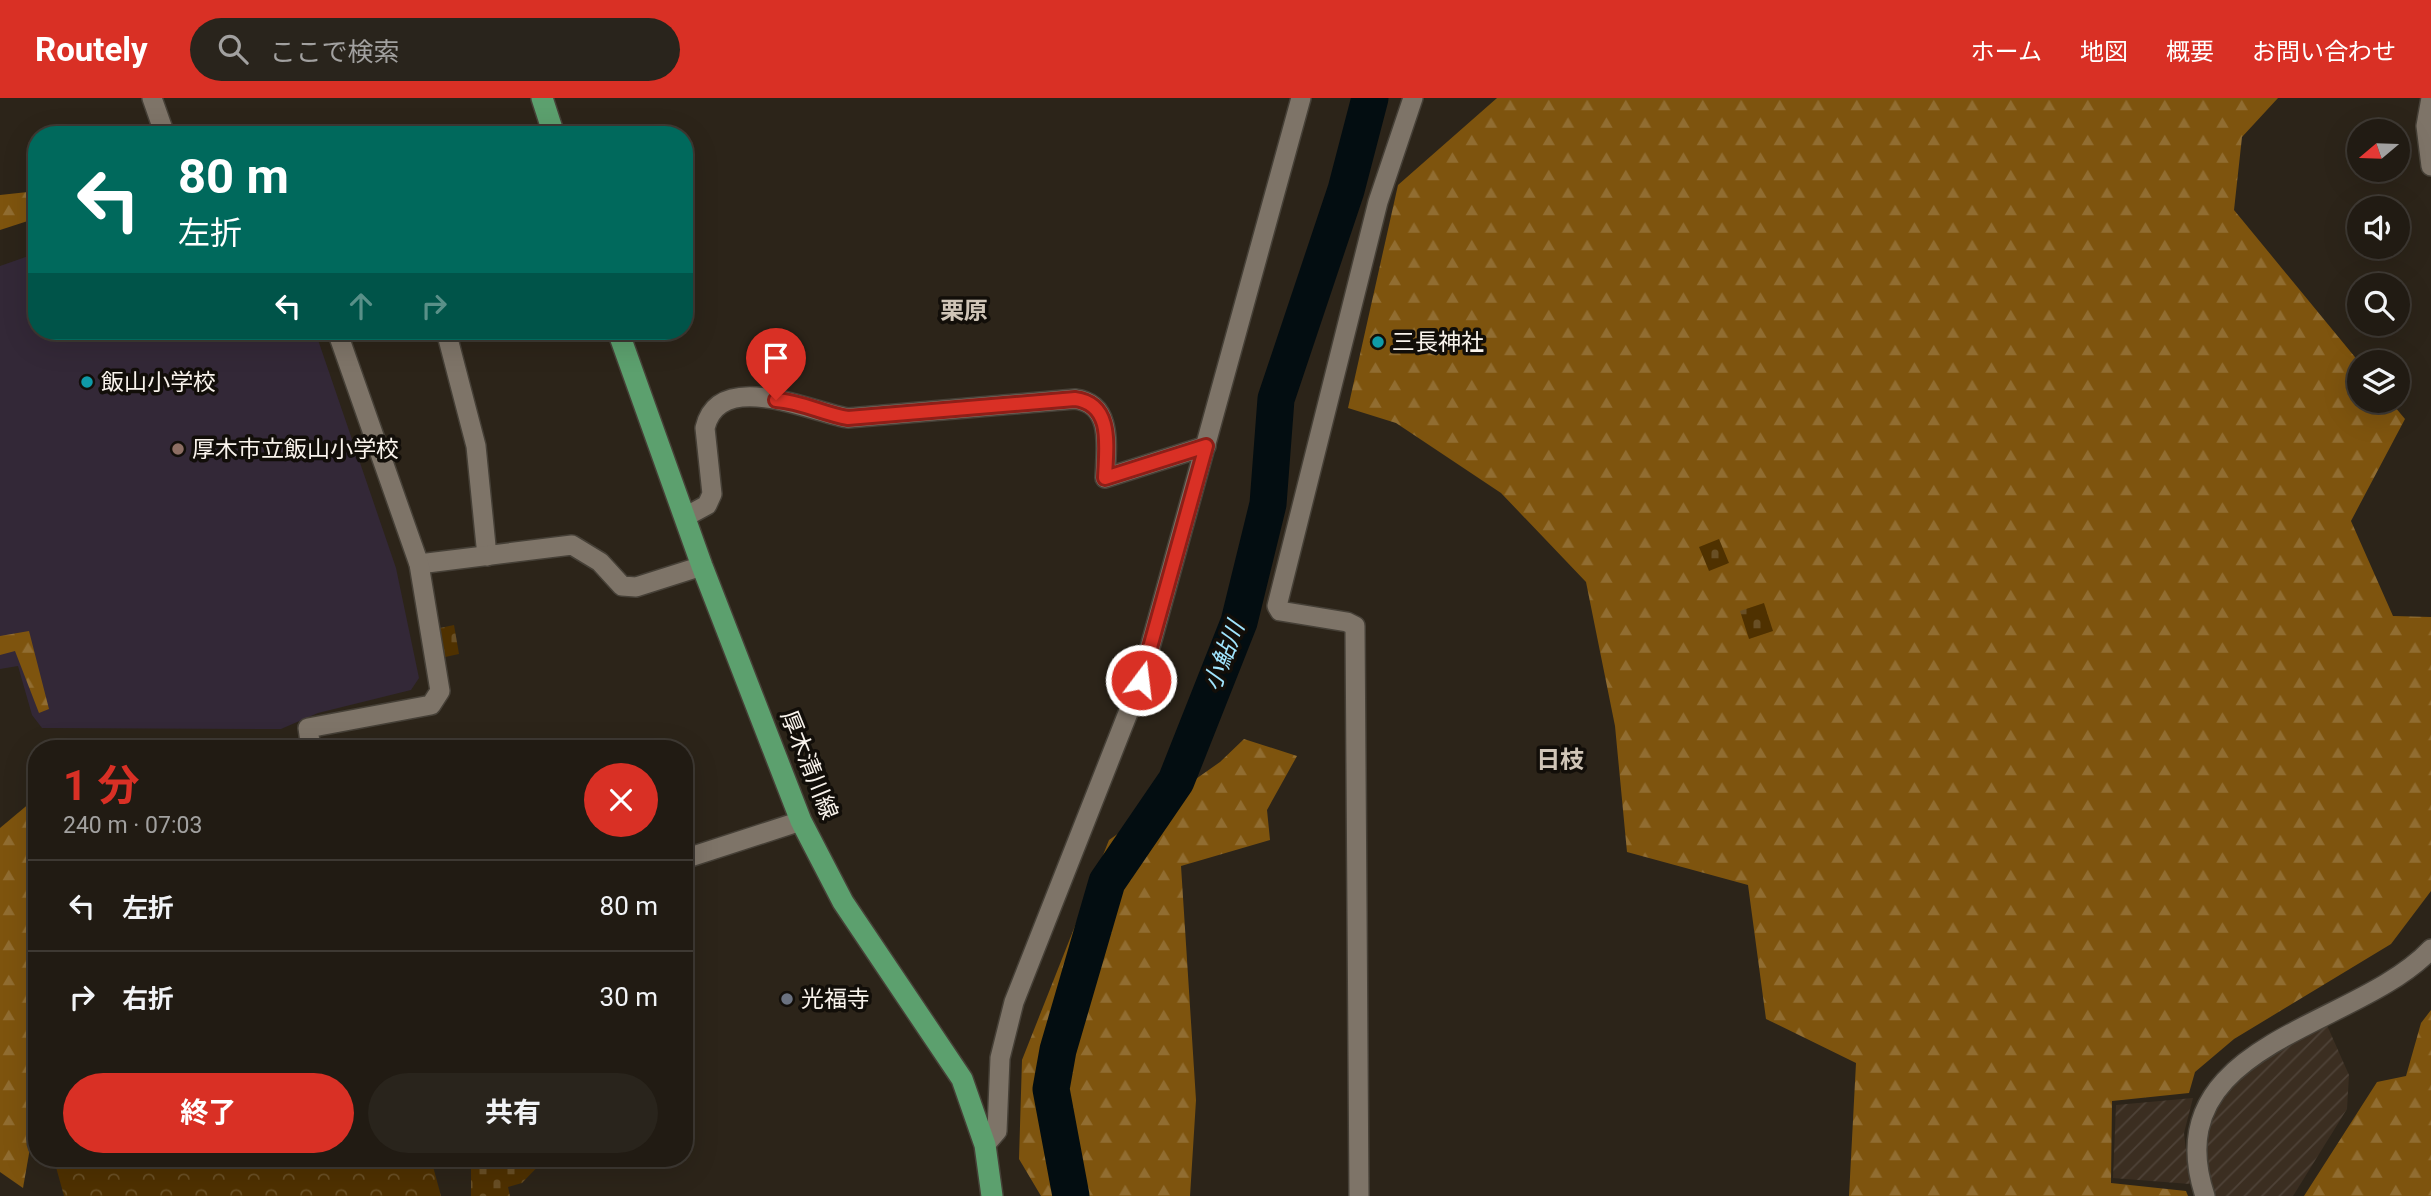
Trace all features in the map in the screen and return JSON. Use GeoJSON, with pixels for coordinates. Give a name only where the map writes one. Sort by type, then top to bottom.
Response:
{"type":"FeatureCollection","features":[{"type":"Feature","properties":{"kind":"main road"},"geometry":{"type":"LineString","coordinates":[[542,98],[551,126]]}},
{"type":"Feature","properties":{"kind":"main road","name":"厚木清川線"},"geometry":{"type":"LineString","coordinates":[[621,340],[702,566],[801,821],[843,902],[962,1079],[985,1146],[992,1196]]}},
{"type":"Feature","properties":{"kind":"street"},"geometry":{"type":"LineString","coordinates":[[152,98],[162,126]]}},
{"type":"Feature","properties":{"kind":"street"},"geometry":{"type":"LineString","coordinates":[[985,1146],[997,1130],[1000,1058],[1014,1002],[1141,680],[1301,98]]}},
{"type":"Feature","properties":{"kind":"street"},"geometry":{"type":"LineString","coordinates":[[1359,1196],[1355,626],[1280,611],[1277,606],[1378,202],[1413,98]]}},
{"type":"Feature","properties":{"kind":"street"},"geometry":{"type":"LineString","coordinates":[[2431,98],[2426,126],[2431,166]]}},
{"type":"Feature","properties":{"kind":"street"},"geometry":{"type":"LineString","coordinates":[[310,740],[309,728],[431,705],[440,691],[419,564],[340,340]]}},
{"type":"Feature","properties":{"kind":"street"},"geometry":{"type":"LineString","coordinates":[[448,340],[477,446],[487,556]]}},
{"type":"Feature","properties":{"kind":"street"},"geometry":{"type":"LineString","coordinates":[[685,517],[707,505],[712,494],[705,428],[712,409],[720,402],[737,398],[795,402],[819,408],[826,414],[848,418],[1075,399],[1089,401],[1101,412],[1106,428],[1105,478],[1206,446]]}},
{"type":"Feature","properties":{"kind":"street"},"geometry":{"type":"LineString","coordinates":[[419,564],[572,545],[600,562],[622,586],[636,587],[702,566]]}},
{"type":"Feature","properties":{"kind":"street"},"geometry":{"type":"LineString","coordinates":[[693,856],[801,821]]}},
{"type":"Feature","properties":{"kind":"street"},"geometry":{"type":"LineString","coordinates":[[2205,1196],[2200,1182],[2196,1140],[2209,1100],[2231,1072],[2264,1050],[2393,977],[2422,959],[2431,949]]}},
{"type":"Feature","properties":{"kind":"shaded area","name":"厚木市立飯山小学校"},"geometry":{"type":"Polygon","coordinates":[[[28,256],[28,340],[318,340],[396,568],[419,678],[411,690],[318,713],[281,729],[42,728],[32,715],[18,666],[0,669],[0,266],[28,256]]]}},
{"type":"Feature","properties":{"kind":"shaded area"},"geometry":{"type":"Polygon","coordinates":[[[2326,1023],[2349,1075],[2347,1109],[2293,1196],[2212,1196],[2207,1150],[2210,1121],[2223,1095],[2236,1079],[2326,1023]]]}},
{"type":"Feature","properties":{"kind":"shaded area"},"geometry":{"type":"Polygon","coordinates":[[[2193,1098],[2184,1133],[2190,1184],[2113,1178],[2116,1105],[2193,1098]]]}},
{"type":"Feature","properties":{"kind":"green space"},"geometry":{"type":"Polygon","coordinates":[[[1497,98],[2278,98],[2242,137],[2234,210],[2349,350],[2347,350],[2347,413],[2400,413],[2405,419],[2351,521],[2393,616],[2431,617],[2431,891],[2391,944],[2234,1039],[2195,1072],[2189,1093],[2112,1101],[2111,1183],[2186,1191],[2188,1196],[1849,1196],[1856,1063],[1766,1019],[1748,885],[1627,852],[1615,726],[1586,582],[1501,493],[1396,423],[1348,408],[1398,185],[1497,98]]]}},
{"type":"Feature","properties":{"kind":"green space"},"geometry":{"type":"Polygon","coordinates":[[[28,192],[28,221],[0,230],[0,195],[28,192]]]}},
{"type":"Feature","properties":{"kind":"green space"},"geometry":{"type":"Polygon","coordinates":[[[1719,539],[1729,563],[1709,571],[1699,547],[1719,539]]]}},
{"type":"Feature","properties":{"kind":"green space"},"geometry":{"type":"Polygon","coordinates":[[[1764,603],[1773,631],[1749,639],[1740,611],[1764,603]]]}},
{"type":"Feature","properties":{"kind":"green space"},"geometry":{"type":"Polygon","coordinates":[[[454,625],[459,654],[445,657],[440,628],[454,625]]]}},
{"type":"Feature","properties":{"kind":"green space"},"geometry":{"type":"Polygon","coordinates":[[[29,631],[49,709],[39,713],[15,651],[0,655],[0,636],[29,631]]]}},
{"type":"Feature","properties":{"kind":"green space"},"geometry":{"type":"Polygon","coordinates":[[[1244,739],[1297,756],[1267,810],[1270,840],[1181,866],[1196,1100],[1190,1196],[1041,1196],[1019,1159],[1022,1060],[1109,840],[1220,762],[1244,739]]]}},
{"type":"Feature","properties":{"kind":"green space"},"geometry":{"type":"Polygon","coordinates":[[[28,805],[28,1159],[23,1188],[0,1172],[0,828],[28,805]]]}},
{"type":"Feature","properties":{"kind":"green space"},"geometry":{"type":"Polygon","coordinates":[[[2431,1010],[2431,1196],[2304,1196],[2377,1082],[2406,1076],[2421,1023],[2431,1010]]]}},
{"type":"Feature","properties":{"kind":"green space"},"geometry":{"type":"Polygon","coordinates":[[[56,1167],[433,1167],[441,1196],[64,1196],[56,1167]]]}},
{"type":"Feature","properties":{"kind":"green space"},"geometry":{"type":"Polygon","coordinates":[[[471,1167],[537,1167],[522,1183],[508,1187],[510,1196],[471,1196],[471,1167]]]}},
{"type":"Feature","properties":{"kind":"waterway","name":"小鮎川"},"geometry":{"type":"LineString","coordinates":[[1071,1196],[1051,1089],[1058,1050],[1107,882],[1176,781],[1239,622],[1268,504],[1276,399],[1346,190],[1370,98]]}},
{"type":"Feature","properties":{"kind":"place","name":"三長神社"},"geometry":{"type":"Point","coordinates":[1378,342]}},
{"type":"Feature","properties":{"kind":"place","name":"飯山小学校"},"geometry":{"type":"Point","coordinates":[87,382]}},
{"type":"Feature","properties":{"kind":"place","name":"厚木市立飯山小学校"},"geometry":{"type":"Point","coordinates":[178,449]}},
{"type":"Feature","properties":{"kind":"place","name":"光福寺"},"geometry":{"type":"Point","coordinates":[787,999]}},
{"type":"Feature","properties":{"kind":"district","name":"栗原"},"geometry":{"type":"Point","coordinates":[964,311]}},
{"type":"Feature","properties":{"kind":"district","name":"日枝"},"geometry":{"type":"Point","coordinates":[1560,760]}},
{"type":"Feature","properties":{"kind":"route"},"geometry":{"type":"LineString","coordinates":[[776,400],[819,408],[826,414],[848,418],[882,418],[1075,399],[1089,401],[1101,412],[1106,428],[1105,478],[1206,446],[1141,680]]}}]}
